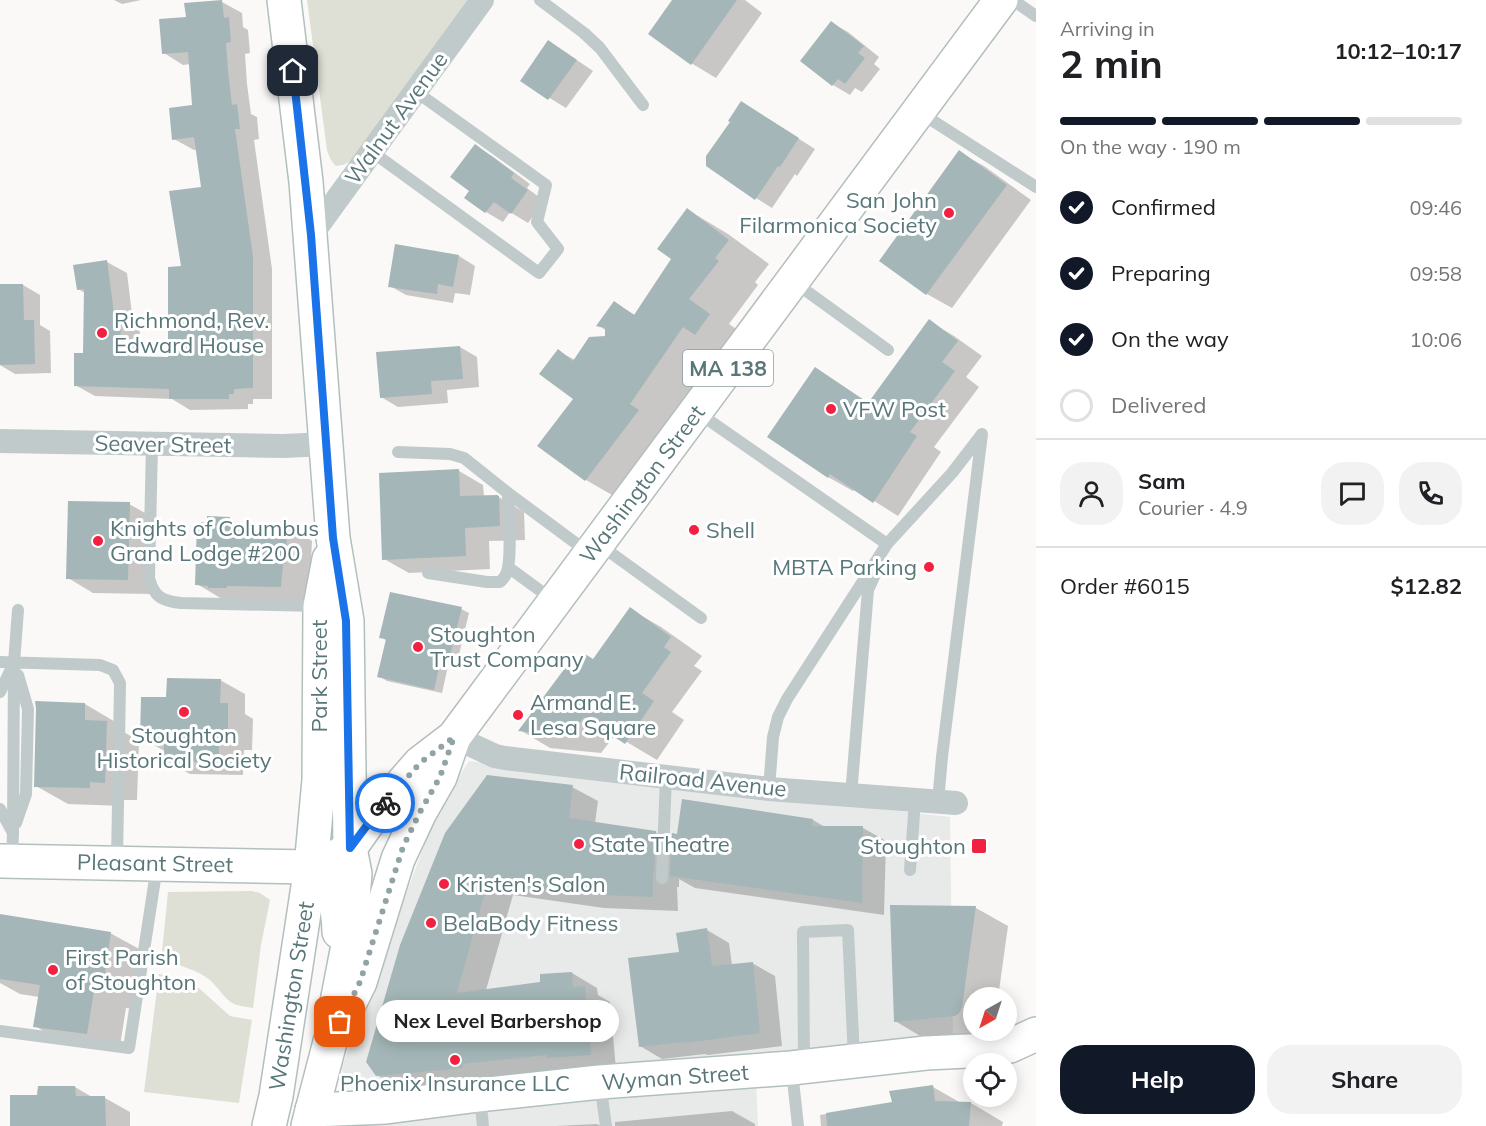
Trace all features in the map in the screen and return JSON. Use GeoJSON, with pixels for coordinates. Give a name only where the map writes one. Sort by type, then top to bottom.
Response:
{"type":"FeatureCollection","features":[{"type":"Feature","properties":{"kind":"main road","name":"Park Street"},"geometry":{"type":"LineString","coordinates":[[284,0],[311,235],[333,538],[346,621],[350,848]]}},
{"type":"Feature","properties":{"kind":"main road","name":"Washington Street"},"geometry":{"type":"LineString","coordinates":[[311,867],[350,848],[420,763],[454,737],[1000,0]]}},
{"type":"Feature","properties":{"kind":"main road","name":"Park Street"},"geometry":{"type":"LineString","coordinates":[[319,780],[320,606],[333,538]]}},
{"type":"Feature","properties":{"kind":"main road","name":"Washington Street"},"geometry":{"type":"LineString","coordinates":[[330,1042],[360,982],[403,847],[440,777],[454,737]]}},
{"type":"Feature","properties":{"kind":"main road","name":"Washington Street"},"geometry":{"type":"LineString","coordinates":[[269,1126],[276,1096],[311,867],[319,780]]}},
{"type":"Feature","properties":{"kind":"main road","name":"Washington Street"},"geometry":{"type":"LineString","coordinates":[[310,1118],[330,1042],[350,935],[355,874],[350,848]]}},
{"type":"Feature","properties":{"kind":"main road","name":"Pleasant Street"},"geometry":{"type":"LineString","coordinates":[[8,851],[117,862],[311,867]]}},
{"type":"Feature","properties":{"kind":"main road","name":"Washington Street"},"geometry":{"type":"LineString","coordinates":[[311,867],[329,887],[339,910],[340,988]]}},
{"type":"Feature","properties":{"kind":"main road","name":"Wyman Street"},"geometry":{"type":"LineString","coordinates":[[310,1118],[385,1112],[481,1111],[600,1082],[798,1067],[1027,1045]]}},
{"type":"Feature","properties":{"kind":"street","name":"Walnut Avenue"},"geometry":{"type":"LineString","coordinates":[[311,235],[482,0]]}},
{"type":"Feature","properties":{"kind":"street","name":"Seaver Street"},"geometry":{"type":"LineString","coordinates":[[0,441],[284,446],[326,444]]}},
{"type":"Feature","properties":{"kind":"street","name":"Railroad Avenue"},"geometry":{"type":"LineString","coordinates":[[454,737],[495,756],[505,758],[769,789],[937,801]]}},
{"type":"Feature","properties":{"kind":"lane"},"geometry":{"type":"LineString","coordinates":[[540,0],[600,48],[643,105]]}},
{"type":"Feature","properties":{"kind":"lane"},"geometry":{"type":"LineString","coordinates":[[1013,0],[1036,16]]}},
{"type":"Feature","properties":{"kind":"lane"},"geometry":{"type":"LineString","coordinates":[[371,152],[539,273],[558,249],[537,222],[546,185],[415,91]]}},
{"type":"Feature","properties":{"kind":"lane"},"geometry":{"type":"LineString","coordinates":[[918,111],[1036,188]]}},
{"type":"Feature","properties":{"kind":"lane"},"geometry":{"type":"LineString","coordinates":[[792,281],[888,350]]}},
{"type":"Feature","properties":{"kind":"lane"},"geometry":{"type":"LineString","coordinates":[[696,412],[887,544]]}},
{"type":"Feature","properties":{"kind":"lane"},"geometry":{"type":"LineString","coordinates":[[769,789],[773,737],[778,717],[787,699],[887,544],[952,473],[982,434],[937,801],[910,870]]}},
{"type":"Feature","properties":{"kind":"lane"},"geometry":{"type":"LineString","coordinates":[[152,444],[149,578],[158,596],[170,602],[181,603],[320,606]]}},
{"type":"Feature","properties":{"kind":"lane"},"geometry":{"type":"LineString","coordinates":[[398,452],[450,454],[465,458],[507,493],[701,618]]}},
{"type":"Feature","properties":{"kind":"lane"},"geometry":{"type":"LineString","coordinates":[[428,573],[500,582],[506,575],[510,551],[507,493]]}},
{"type":"Feature","properties":{"kind":"lane"},"geometry":{"type":"LineString","coordinates":[[851,795],[868,590],[887,544]]}},
{"type":"Feature","properties":{"kind":"lane"},"geometry":{"type":"LineString","coordinates":[[508,567],[555,602]]}},
{"type":"Feature","properties":{"kind":"lane"},"geometry":{"type":"LineString","coordinates":[[8,851],[18,610]]}},
{"type":"Feature","properties":{"kind":"lane"},"geometry":{"type":"LineString","coordinates":[[0,662],[100,665],[113,670],[120,683],[117,862]]}},
{"type":"Feature","properties":{"kind":"lane"},"geometry":{"type":"LineString","coordinates":[[0,692],[14,663]]}},
{"type":"Feature","properties":{"kind":"lane"},"geometry":{"type":"LineString","coordinates":[[662,878],[666,777]]}},
{"type":"Feature","properties":{"kind":"lane"},"geometry":{"type":"LineString","coordinates":[[0,809],[8,851]]}},
{"type":"Feature","properties":{"kind":"lane"},"geometry":{"type":"LineString","coordinates":[[0,1031],[129,1048],[157,863]]}},
{"type":"Feature","properties":{"kind":"lane"},"geometry":{"type":"LineString","coordinates":[[798,1126],[803,932],[848,930],[854,1060]]}},
{"type":"Feature","properties":{"kind":"lane"},"geometry":{"type":"LineString","coordinates":[[600,1082],[606,1126]]}},
{"type":"Feature","properties":{"kind":"shaded area"},"geometry":{"type":"Polygon","coordinates":[[[307,0],[467,0],[351,161],[343,165],[336,166],[327,150],[307,0]]]}},
{"type":"Feature","properties":{"kind":"shaded area"},"geometry":{"type":"Polygon","coordinates":[[[469,761],[950,817],[953,1039],[357,1092],[341,1069],[437,811],[469,761]]]}},
{"type":"Feature","properties":{"kind":"shaded area"},"geometry":{"type":"Polygon","coordinates":[[[252,891],[270,900],[261,945],[253,1008],[231,1002],[210,980],[199,973],[161,961],[168,892],[252,891]]]}},
{"type":"Feature","properties":{"kind":"shaded area"},"geometry":{"type":"Polygon","coordinates":[[[159,974],[192,982],[230,1016],[252,1020],[239,1103],[144,1092],[159,974]]]}},
{"type":"Feature","properties":{"kind":"shaded area"},"geometry":{"type":"Polygon","coordinates":[[[756,1078],[758,1126],[328,1126],[328,1124],[756,1078]]]}},
{"type":"Feature","properties":{"kind":"building"},"geometry":{"type":"Polygon","coordinates":[[[222,0],[224,18],[229,17],[231,42],[226,43],[228,71],[232,105],[237,104],[240,129],[235,129],[253,257],[253,388],[234,389],[234,394],[229,394],[229,399],[169,399],[169,389],[74,386],[74,353],[83,353],[84,289],[77,290],[73,265],[107,260],[114,313],[121,314],[120,356],[168,357],[168,267],[181,266],[169,191],[201,187],[194,137],[172,140],[169,108],[192,105],[188,52],[162,54],[159,19],[186,17],[184,3],[222,0]]]}},
{"type":"Feature","properties":{"kind":"building"},"geometry":{"type":"Polygon","coordinates":[[[672,0],[737,0],[691,65],[648,34],[672,0]]]}},
{"type":"Feature","properties":{"kind":"building"},"geometry":{"type":"Polygon","coordinates":[[[831,21],[864,46],[858,53],[865,58],[845,84],[838,79],[832,86],[800,61],[831,21]]]}},
{"type":"Feature","properties":{"kind":"building"},"geometry":{"type":"Polygon","coordinates":[[[548,40],[577,60],[548,100],[520,81],[548,40]]]}},
{"type":"Feature","properties":{"kind":"building"},"geometry":{"type":"Polygon","coordinates":[[[741,101],[799,138],[755,200],[706,166],[706,156],[730,122],[728,121],[741,101]]]}},
{"type":"Feature","properties":{"kind":"building"},"geometry":{"type":"Polygon","coordinates":[[[475,144],[514,173],[511,178],[528,190],[511,214],[494,202],[485,213],[464,198],[469,191],[450,177],[475,144]]]}},
{"type":"Feature","properties":{"kind":"building","name":"San John Filarmonica Society"},"geometry":{"type":"Polygon","coordinates":[[[959,150],[1007,185],[926,295],[879,261],[959,150]]]}},
{"type":"Feature","properties":{"kind":"building"},"geometry":{"type":"Polygon","coordinates":[[[687,208],[729,240],[715,258],[719,261],[689,299],[710,314],[695,335],[683,327],[630,404],[639,410],[585,481],[537,446],[573,399],[539,374],[558,349],[573,361],[589,337],[605,336],[605,328],[596,326],[614,301],[634,315],[671,259],[657,249],[687,208]]]}},
{"type":"Feature","properties":{"kind":"building"},"geometry":{"type":"Polygon","coordinates":[[[395,244],[459,255],[453,287],[438,284],[437,294],[388,287],[395,244]]]}},
{"type":"Feature","properties":{"kind":"building"},"geometry":{"type":"Polygon","coordinates":[[[0,284],[23,284],[24,320],[34,320],[35,364],[0,365],[0,284]]]}},
{"type":"Feature","properties":{"kind":"building","name":"VFW Post"},"geometry":{"type":"Polygon","coordinates":[[[929,319],[958,341],[942,362],[955,371],[910,432],[917,436],[873,503],[830,474],[828,478],[767,437],[815,367],[868,403],[929,319]]]}},
{"type":"Feature","properties":{"kind":"building"},"geometry":{"type":"Polygon","coordinates":[[[460,346],[463,379],[431,381],[432,394],[380,398],[376,352],[460,346]]]}},
{"type":"Feature","properties":{"kind":"building"},"geometry":{"type":"Polygon","coordinates":[[[459,469],[460,496],[499,496],[500,526],[465,528],[466,556],[382,560],[379,473],[459,469]]]}},
{"type":"Feature","properties":{"kind":"building","name":"Knights of Columbus Grand Lodge #200"},"geometry":{"type":"Polygon","coordinates":[[[68,501],[130,502],[128,580],[66,579],[68,501]]]}},
{"type":"Feature","properties":{"kind":"building"},"geometry":{"type":"Polygon","coordinates":[[[207,516],[230,517],[230,524],[287,525],[286,564],[283,564],[281,587],[208,588],[208,586],[195,585],[197,522],[207,522],[207,516]]]}},
{"type":"Feature","properties":{"kind":"building","name":"Stoughton Trust Company"},"geometry":{"type":"Polygon","coordinates":[[[390,592],[462,607],[450,656],[442,654],[434,690],[377,677],[386,639],[379,638],[390,592]]]}},
{"type":"Feature","properties":{"kind":"building"},"geometry":{"type":"Polygon","coordinates":[[[630,607],[671,637],[664,647],[671,652],[642,693],[654,701],[625,744],[584,717],[570,736],[518,731],[571,660],[577,665],[585,654],[593,659],[630,607]]]}},
{"type":"Feature","properties":{"kind":"building","name":"Stoughton Historical Society"},"geometry":{"type":"Polygon","coordinates":[[[167,678],[221,679],[220,703],[228,703],[228,737],[219,737],[219,762],[164,761],[164,740],[140,739],[141,697],[166,697],[167,678]]]}},
{"type":"Feature","properties":{"kind":"building"},"geometry":{"type":"Polygon","coordinates":[[[35,701],[85,703],[85,720],[107,721],[105,783],[90,782],[90,788],[34,787],[35,701]]]}},
{"type":"Feature","properties":{"kind":"building"},"geometry":{"type":"Polygon","coordinates":[[[487,775],[573,785],[569,818],[656,831],[653,897],[578,894],[488,881],[457,993],[540,982],[540,974],[572,972],[573,987],[585,986],[591,1055],[547,1058],[547,1055],[463,1064],[463,1068],[376,1076],[366,1062],[400,945],[445,833],[487,775]]]}},
{"type":"Feature","properties":{"kind":"building"},"geometry":{"type":"Polygon","coordinates":[[[682,799],[813,819],[812,826],[863,826],[862,903],[670,876],[672,833],[677,834],[682,799]]]}},
{"type":"Feature","properties":{"kind":"building"},"geometry":{"type":"Polygon","coordinates":[[[890,905],[976,906],[962,1007],[959,1013],[955,1016],[894,1022],[890,905]]]}},
{"type":"Feature","properties":{"kind":"building","name":"First Parish of Stoughton"},"geometry":{"type":"Polygon","coordinates":[[[0,914],[111,932],[102,992],[94,991],[87,1034],[33,1027],[40,985],[0,979],[0,914]]]}},
{"type":"Feature","properties":{"kind":"building"},"geometry":{"type":"Polygon","coordinates":[[[707,928],[712,966],[753,962],[760,1033],[639,1047],[628,958],[679,952],[676,933],[707,928]]]}},
{"type":"Feature","properties":{"kind":"building"},"geometry":{"type":"Polygon","coordinates":[[[933,1085],[935,1101],[963,1102],[963,1107],[971,1107],[969,1126],[827,1126],[826,1113],[892,1102],[889,1091],[933,1085]]]}},
{"type":"Feature","properties":{"kind":"building"},"geometry":{"type":"Polygon","coordinates":[[[38,1086],[75,1086],[76,1096],[105,1096],[106,1126],[10,1126],[10,1095],[37,1095],[38,1086]]]}},
{"type":"Feature","properties":{"kind":"way so far"},"geometry":{"type":"LineString","coordinates":[[340,1022],[360,982],[398,859],[420,812],[440,777],[454,737],[420,763],[385,803]]}},
{"type":"Feature","properties":{"kind":"place","name":"San John Filarmonica Society"},"geometry":{"type":"Point","coordinates":[949,213]}},
{"type":"Feature","properties":{"kind":"place","name":"Richmond, Rev. Edward House"},"geometry":{"type":"Point","coordinates":[102,333]}},
{"type":"Feature","properties":{"kind":"place","name":"VFW Post"},"geometry":{"type":"Point","coordinates":[831,409]}},
{"type":"Feature","properties":{"kind":"place","name":"Shell"},"geometry":{"type":"Point","coordinates":[694,530]}},
{"type":"Feature","properties":{"kind":"place","name":"Knights of Columbus Grand Lodge #200"},"geometry":{"type":"Point","coordinates":[98,541]}},
{"type":"Feature","properties":{"kind":"place","name":"MBTA Parking"},"geometry":{"type":"Point","coordinates":[929,567]}},
{"type":"Feature","properties":{"kind":"place","name":"Stoughton Trust Company"},"geometry":{"type":"Point","coordinates":[418,647]}},
{"type":"Feature","properties":{"kind":"place","name":"Stoughton Historical Society"},"geometry":{"type":"Point","coordinates":[184,712]}},
{"type":"Feature","properties":{"kind":"place","name":"Armand E. Lesa Square"},"geometry":{"type":"Point","coordinates":[518,715]}},
{"type":"Feature","properties":{"kind":"place","name":"State Theatre"},"geometry":{"type":"Point","coordinates":[579,844]}},
{"type":"Feature","properties":{"kind":"place","name":"Stoughton"},"geometry":{"type":"Point","coordinates":[979,846]}},
{"type":"Feature","properties":{"kind":"place","name":"Kristen's Salon"},"geometry":{"type":"Point","coordinates":[444,884]}},
{"type":"Feature","properties":{"kind":"place","name":"BelaBody Fitness"},"geometry":{"type":"Point","coordinates":[431,923]}},
{"type":"Feature","properties":{"kind":"place","name":"First Parish of Stoughton"},"geometry":{"type":"Point","coordinates":[53,970]}},
{"type":"Feature","properties":{"kind":"place","name":"Nex Level Barbershop"},"geometry":{"type":"Point","coordinates":[340,1022]}},
{"type":"Feature","properties":{"kind":"place","name":"Phoenix Insurance LLC"},"geometry":{"type":"Point","coordinates":[455,1060]}},
{"type":"Feature","properties":{"kind":"route"},"geometry":{"type":"LineString","coordinates":[[293,71],[311,235],[333,538],[346,621],[350,848],[385,803]]}}]}
